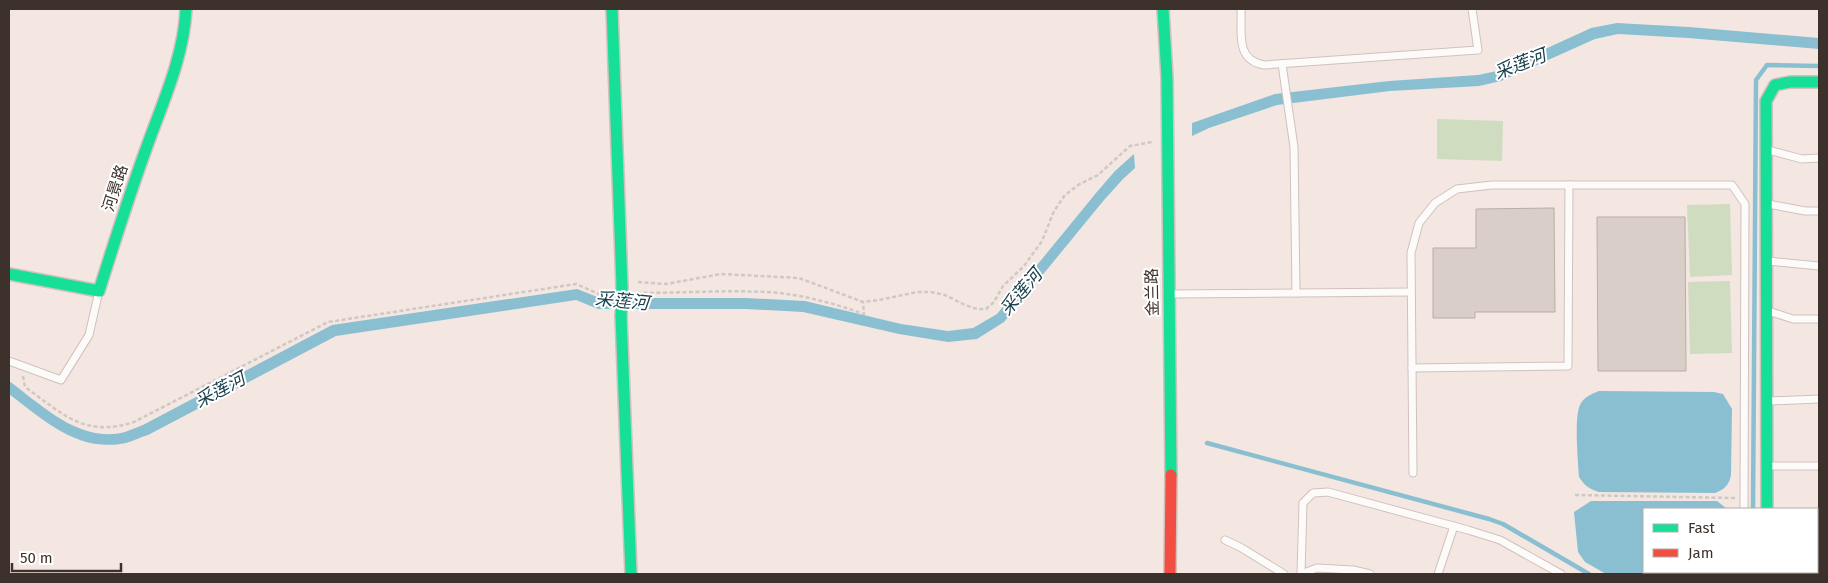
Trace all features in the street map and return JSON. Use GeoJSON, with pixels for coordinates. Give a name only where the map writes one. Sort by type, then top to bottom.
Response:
{"type":"FeatureCollection","features":[{"type":"Feature","properties":{"kind":"street","name":"河景路"},"geometry":{"type":"LineString","coordinates":[[99,290],[134,181],[178,55],[187,21],[186,9]]}},
{"type":"Feature","properties":{"kind":"street"},"geometry":{"type":"LineString","coordinates":[[612,9],[624,287],[621,316],[631,574]]}},
{"type":"Feature","properties":{"kind":"street","name":"金兰路"},"geometry":{"type":"LineString","coordinates":[[1163,9],[1167,78],[1170,574]]}},
{"type":"Feature","properties":{"kind":"street"},"geometry":{"type":"LineString","coordinates":[[1766,508],[1766,101],[1775,85],[1790,82],[1819,82]]}},
{"type":"Feature","properties":{"kind":"street"},"geometry":{"type":"LineString","coordinates":[[9,274],[99,290]]}},
{"type":"Feature","properties":{"kind":"lane"},"geometry":{"type":"LineString","coordinates":[[1241,9],[1242,47],[1246,56],[1254,63],[1264,65],[1478,50],[1472,9]]}},
{"type":"Feature","properties":{"kind":"lane"},"geometry":{"type":"LineString","coordinates":[[1282,64],[1294,147],[1296,293]]}},
{"type":"Feature","properties":{"kind":"lane"},"geometry":{"type":"LineString","coordinates":[[1766,149],[1802,159],[1819,158]]}},
{"type":"Feature","properties":{"kind":"lane"},"geometry":{"type":"LineString","coordinates":[[1413,473],[1411,253],[1419,222],[1435,204],[1457,190],[1492,185],[1732,185],[1745,204],[1744,508]]}},
{"type":"Feature","properties":{"kind":"lane"},"geometry":{"type":"LineString","coordinates":[[1412,368],[1568,366],[1569,185]]}},
{"type":"Feature","properties":{"kind":"lane"},"geometry":{"type":"LineString","coordinates":[[1766,204],[1806,211],[1819,211]]}},
{"type":"Feature","properties":{"kind":"lane"},"geometry":{"type":"LineString","coordinates":[[1765,260],[1819,266]]}},
{"type":"Feature","properties":{"kind":"lane"},"geometry":{"type":"LineString","coordinates":[[9,361],[61,380],[89,335],[99,290]]}},
{"type":"Feature","properties":{"kind":"lane"},"geometry":{"type":"LineString","coordinates":[[1168,294],[1411,292]]}},
{"type":"Feature","properties":{"kind":"lane"},"geometry":{"type":"LineString","coordinates":[[1765,310],[1793,319],[1819,319]]}},
{"type":"Feature","properties":{"kind":"lane"},"geometry":{"type":"LineString","coordinates":[[1766,401],[1819,399]]}},
{"type":"Feature","properties":{"kind":"lane"},"geometry":{"type":"LineString","coordinates":[[1766,466],[1819,466]]}},
{"type":"Feature","properties":{"kind":"lane"},"geometry":{"type":"LineString","coordinates":[[1370,574],[1353,570],[1317,568],[1301,574],[1303,503],[1313,493],[1328,492],[1500,540],[1561,574]]}},
{"type":"Feature","properties":{"kind":"lane"},"geometry":{"type":"LineString","coordinates":[[1438,574],[1454,526]]}},
{"type":"Feature","properties":{"kind":"lane"},"geometry":{"type":"LineString","coordinates":[[1225,540],[1284,574]]}},
{"type":"Feature","properties":{"kind":"path"},"geometry":{"type":"LineString","coordinates":[[624,287],[666,284],[721,274],[799,278],[863,302],[917,292],[932,292],[945,295],[977,309],[986,308],[994,302],[1003,286],[1024,266],[1042,241],[1054,210],[1065,195],[1078,185],[1098,176],[1130,146],[1167,141]]}},
{"type":"Feature","properties":{"kind":"path"},"geometry":{"type":"LineString","coordinates":[[21,366],[25,387],[70,419],[88,426],[102,428],[117,427],[134,422],[328,322],[576,284],[599,294],[609,294]]}},
{"type":"Feature","properties":{"kind":"path"},"geometry":{"type":"LineString","coordinates":[[624,287],[767,292],[806,298],[841,306],[864,314],[863,302]]}},
{"type":"Feature","properties":{"kind":"path"},"geometry":{"type":"LineString","coordinates":[[1575,495],[1744,498]]}},
{"type":"Feature","properties":{"kind":"green space"},"geometry":{"type":"Polygon","coordinates":[[[1437,119],[1503,121],[1502,161],[1437,159],[1437,119]]]}},
{"type":"Feature","properties":{"kind":"green space"},"geometry":{"type":"Polygon","coordinates":[[[1730,204],[1732,275],[1690,277],[1687,205],[1730,204]]]}},
{"type":"Feature","properties":{"kind":"green space"},"geometry":{"type":"Polygon","coordinates":[[[1730,281],[1732,353],[1690,354],[1688,282],[1730,281]]]}},
{"type":"Feature","properties":{"kind":"water","name":"采莲河"},"geometry":{"type":"Polygon","coordinates":[[[1617,23],[1819,38],[1819,49],[1618,34],[1595,39],[1501,81],[1479,86],[1390,91],[1277,105],[1209,128],[1192,136],[1192,123],[1275,94],[1389,81],[1478,75],[1497,71],[1591,28],[1617,23]]]}},
{"type":"Feature","properties":{"kind":"water","name":"采莲河"},"geometry":{"type":"Polygon","coordinates":[[[1134,154],[1135,168],[1104,200],[1004,322],[977,339],[948,342],[899,334],[803,312],[746,309],[598,309],[576,300],[336,336],[148,435],[126,443],[109,445],[77,439],[49,424],[9,394],[9,381],[48,411],[77,427],[108,434],[125,432],[143,425],[332,325],[577,289],[600,298],[746,298],[805,301],[901,324],[948,331],[973,328],[997,314],[1096,193],[1115,171],[1134,154]]]}},
{"type":"Feature","properties":{"kind":"water"},"geometry":{"type":"Polygon","coordinates":[[[1599,391],[1714,392],[1723,394],[1732,409],[1731,475],[1728,484],[1715,493],[1599,492],[1592,490],[1579,477],[1577,419],[1582,402],[1588,396],[1599,391]]]}},
{"type":"Feature","properties":{"kind":"water"},"geometry":{"type":"Polygon","coordinates":[[[1591,501],[1717,501],[1726,508],[1643,508],[1643,573],[1730,574],[1606,574],[1585,562],[1578,552],[1574,512],[1591,501]]]}},
{"type":"Feature","properties":{"kind":"building"},"geometry":{"type":"Polygon","coordinates":[[[1554,208],[1555,312],[1475,312],[1475,318],[1433,318],[1433,248],[1476,248],[1476,209],[1554,208]]]}},
{"type":"Feature","properties":{"kind":"building"},"geometry":{"type":"Polygon","coordinates":[[[1597,217],[1685,217],[1686,371],[1598,371],[1597,217]]]}},
{"type":"Feature","properties":{"kind":"waterway"},"geometry":{"type":"LineString","coordinates":[[1753,508],[1756,80],[1767,65],[1819,66]]}},
{"type":"Feature","properties":{"kind":"waterway"},"geometry":{"type":"LineString","coordinates":[[1207,443],[1489,519],[1503,524],[1589,574]]}},
{"type":"Feature","properties":{"kind":"traffic: fast"},"geometry":{"type":"LineString","coordinates":[[9,274],[99,291],[134,184],[177,63],[186,9]]}},
{"type":"Feature","properties":{"kind":"traffic: fast"},"geometry":{"type":"LineString","coordinates":[[612,9],[622,287]]}},
{"type":"Feature","properties":{"kind":"traffic: fast"},"geometry":{"type":"LineString","coordinates":[[1163,9],[1167,78],[1171,475]]}},
{"type":"Feature","properties":{"kind":"traffic: fast"},"geometry":{"type":"LineString","coordinates":[[1767,508],[1766,101],[1775,85],[1790,82],[1819,82]]}},
{"type":"Feature","properties":{"kind":"traffic: fast"},"geometry":{"type":"LineString","coordinates":[[621,316],[622,287]]}},
{"type":"Feature","properties":{"kind":"traffic: fast"},"geometry":{"type":"LineString","coordinates":[[621,316],[631,574]]}},
{"type":"Feature","properties":{"kind":"traffic: jam"},"geometry":{"type":"LineString","coordinates":[[1170,574],[1171,475]]}}]}
